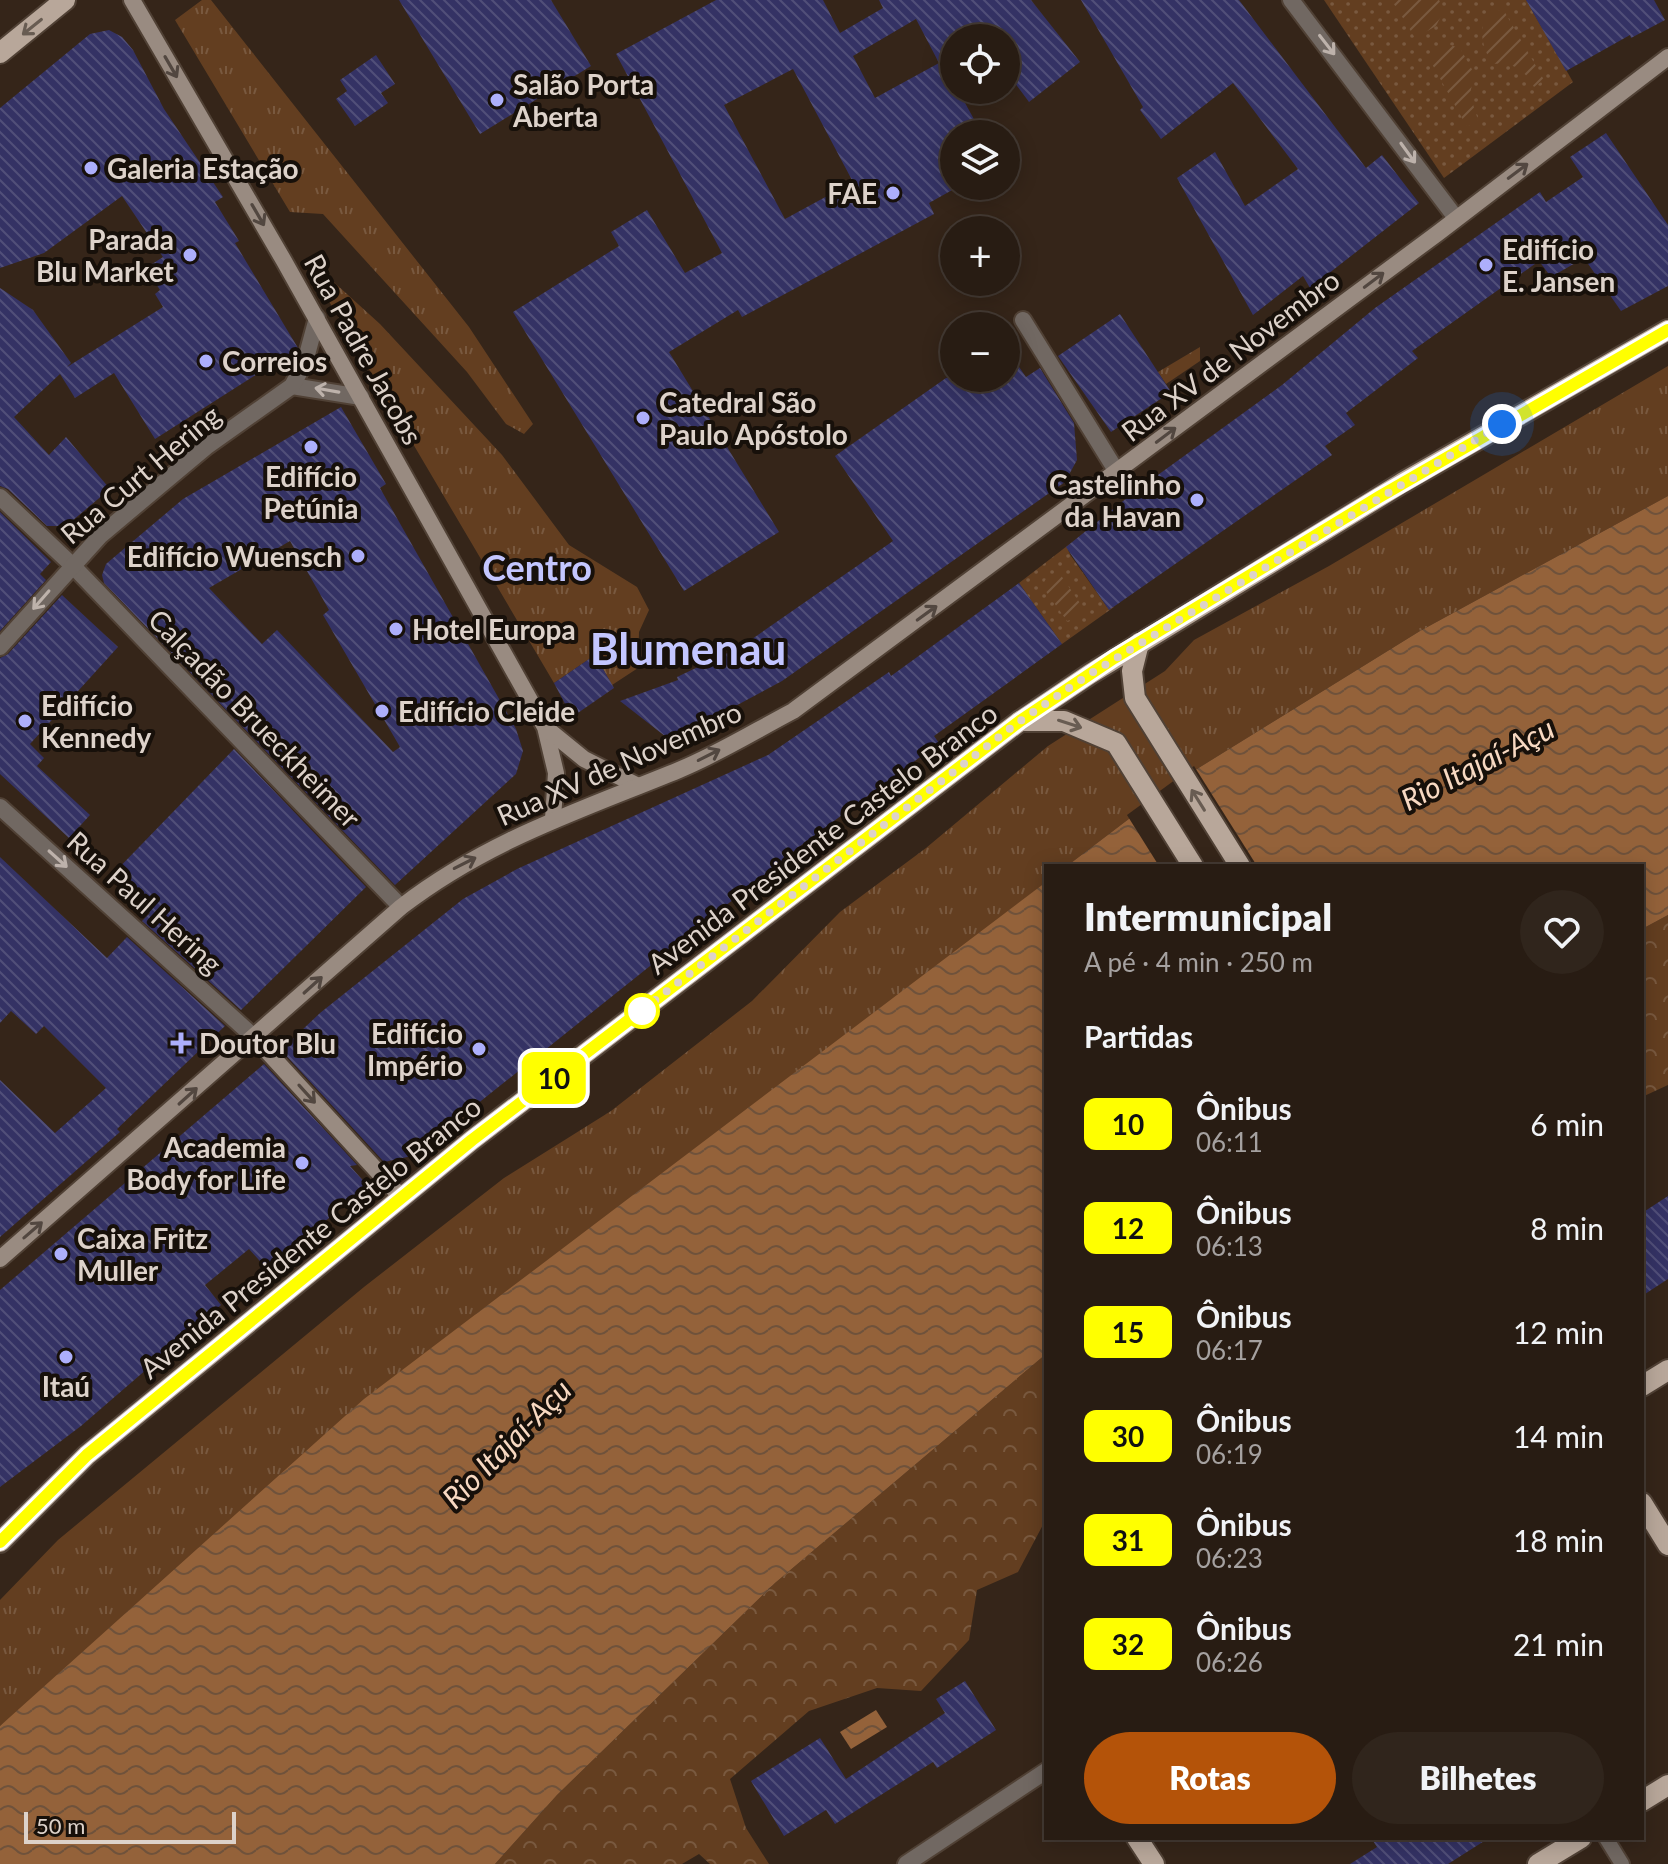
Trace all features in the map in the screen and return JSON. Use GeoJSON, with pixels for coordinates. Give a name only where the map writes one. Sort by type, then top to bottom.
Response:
{"type":"FeatureCollection","features":[{"type":"Feature","properties":{"kind":"main road"},"geometry":{"type":"LineString","coordinates":[[0,53],[65,0]]}},
{"type":"Feature","properties":{"kind":"main road","name":"Avenida Presidente Castelo Branco"},"geometry":{"type":"LineString","coordinates":[[0,1542],[87,1455],[401,1197],[1020,721],[1139,643],[1402,483],[1668,330]]}},
{"type":"Feature","properties":{"kind":"main road"},"geometry":{"type":"LineString","coordinates":[[1139,643],[1134,657],[1132,686],[1143,714],[1239,864]]}},
{"type":"Feature","properties":{"kind":"main road"},"geometry":{"type":"LineString","coordinates":[[1020,721],[1064,721],[1116,743],[1192,864]]}},
{"type":"Feature","properties":{"kind":"main road"},"geometry":{"type":"LineString","coordinates":[[1644,1385],[1668,1370]]}},
{"type":"Feature","properties":{"kind":"main road"},"geometry":{"type":"LineString","coordinates":[[1644,1506],[1668,1545]]}},
{"type":"Feature","properties":{"kind":"main road"},"geometry":{"type":"LineString","coordinates":[[1644,1800],[1668,1785]]}},
{"type":"Feature","properties":{"kind":"main road"},"geometry":{"type":"LineString","coordinates":[[1138,1840],[1154,1864]]}},
{"type":"Feature","properties":{"kind":"main road"},"geometry":{"type":"LineString","coordinates":[[1538,1864],[1578,1840]]}},
{"type":"Feature","properties":{"kind":"street","name":"Rua Padre Jacobs"},"geometry":{"type":"LineString","coordinates":[[132,0],[317,318],[545,727],[556,773],[553,819]]}},
{"type":"Feature","properties":{"kind":"street"},"geometry":{"type":"LineString","coordinates":[[1291,0],[1456,218]]}},
{"type":"Feature","properties":{"kind":"street","name":"Rua XV de Novembro"},"geometry":{"type":"LineString","coordinates":[[0,1259],[401,907],[445,873],[553,819],[681,769],[793,711],[1117,472],[1668,57]]}},
{"type":"Feature","properties":{"kind":"street"},"geometry":{"type":"LineString","coordinates":[[317,318],[305,362],[292,386],[361,397]]}},
{"type":"Feature","properties":{"kind":"street"},"geometry":{"type":"LineString","coordinates":[[1023,320],[1117,472]]}},
{"type":"Feature","properties":{"kind":"street","name":"Rua Curt Hering"},"geometry":{"type":"LineString","coordinates":[[0,647],[101,535],[206,447],[292,386]]}},
{"type":"Feature","properties":{"kind":"street","name":"Calçadão Brueckheimer"},"geometry":{"type":"LineString","coordinates":[[0,497],[72,565],[401,907]]}},
{"type":"Feature","properties":{"kind":"street","name":"Rua Padre Jacobs"},"geometry":{"type":"LineString","coordinates":[[545,727],[584,759],[638,786]]}},
{"type":"Feature","properties":{"kind":"street","name":"Rua Paul Hering"},"geometry":{"type":"LineString","coordinates":[[0,807],[254,1037]]}},
{"type":"Feature","properties":{"kind":"street"},"geometry":{"type":"LineString","coordinates":[[254,1037],[401,1197]]}},
{"type":"Feature","properties":{"kind":"street"},"geometry":{"type":"LineString","coordinates":[[906,1864],[1044,1772]]}},
{"type":"Feature","properties":{"kind":"lane"},"geometry":{"type":"LineString","coordinates":[[1607,1840],[1622,1864]]}},
{"type":"Feature","properties":{"kind":"green space"},"geometry":{"type":"Polygon","coordinates":[[[202,0],[211,0],[469,327],[533,424],[524,434],[506,424],[467,372],[323,214],[290,212],[175,20],[202,0]]]}},
{"type":"Feature","properties":{"kind":"green space"},"geometry":{"type":"Polygon","coordinates":[[[1324,0],[1526,0],[1573,82],[1444,178],[1324,0]]]}},
{"type":"Feature","properties":{"kind":"green space"},"geometry":{"type":"Polygon","coordinates":[[[1392,0],[1439,0],[1444,10],[1436,26],[1415,38],[1392,0]]]}},
{"type":"Feature","properties":{"kind":"green space"},"geometry":{"type":"Polygon","coordinates":[[[1503,9],[1544,80],[1534,87],[1517,68],[1492,64],[1488,56],[1483,25],[1493,13],[1503,9]]]}},
{"type":"Feature","properties":{"kind":"green space"},"geometry":{"type":"Polygon","coordinates":[[[1450,45],[1460,48],[1474,73],[1470,95],[1478,120],[1467,127],[1427,55],[1450,45]]]}},
{"type":"Feature","properties":{"kind":"green space"},"geometry":{"type":"Polygon","coordinates":[[[326,275],[380,324],[502,455],[569,545],[637,587],[649,610],[639,632],[638,668],[612,685],[595,655],[554,683],[327,298],[321,281],[326,275]]]}},
{"type":"Feature","properties":{"kind":"green space"},"geometry":{"type":"Polygon","coordinates":[[[1200,347],[1200,361],[1166,384],[1158,372],[1200,347]]]}},
{"type":"Feature","properties":{"kind":"green space"},"geometry":{"type":"Polygon","coordinates":[[[1668,366],[1668,496],[1420,631],[1184,777],[1070,864],[1044,864],[1044,884],[0,1726],[0,1600],[58,1540],[364,1287],[504,1178],[611,1111],[752,1001],[840,912],[926,848],[1048,746],[1165,671],[1194,640],[1329,566],[1668,366]]]}},
{"type":"Feature","properties":{"kind":"green space"},"geometry":{"type":"Polygon","coordinates":[[[1071,543],[1068,550],[1071,556],[1107,607],[1114,607],[1062,644],[1019,583],[1071,543]]]}},
{"type":"Feature","properties":{"kind":"green space"},"geometry":{"type":"Polygon","coordinates":[[[1060,574],[1084,609],[1077,618],[1067,621],[1042,586],[1048,575],[1060,574]]]}},
{"type":"Feature","properties":{"kind":"green space"},"geometry":{"type":"Polygon","coordinates":[[[1668,915],[1668,1085],[1644,1096],[1644,928],[1668,915]]]}},
{"type":"Feature","properties":{"kind":"green space"},"geometry":{"type":"Polygon","coordinates":[[[1044,1356],[1044,1523],[1018,1572],[977,1590],[969,1640],[921,1691],[877,1688],[809,1711],[730,1779],[746,1828],[769,1864],[710,1864],[699,1854],[682,1864],[495,1864],[557,1795],[775,1583],[1044,1356]]]}},
{"type":"Feature","properties":{"kind":"water","name":"Rio Itajaí-Açu"},"geometry":{"type":"Polygon","coordinates":[[[1668,496],[1668,915],[1644,928],[1644,864],[1070,864],[1184,777],[1420,631],[1668,496]]]}},
{"type":"Feature","properties":{"kind":"water","name":"Rio Itajaí-Açu"},"geometry":{"type":"Polygon","coordinates":[[[1044,884],[1044,1356],[775,1583],[557,1795],[495,1864],[0,1864],[0,1726],[364,1399],[1044,884]]]}},
{"type":"Feature","properties":{"kind":"water"},"geometry":{"type":"Polygon","coordinates":[[[876,1710],[887,1727],[851,1749],[840,1732],[876,1710]]]}},
{"type":"Feature","properties":{"kind":"pier"},"geometry":{"type":"Polygon","coordinates":[[[1194,766],[1256,864],[1158,864],[1127,815],[1194,766]]]}},
{"type":"Feature","properties":{"kind":"building","name":"Salão Porta Aberta"},"geometry":{"type":"Polygon","coordinates":[[[399,0],[551,0],[591,66],[480,134],[399,0]]]}},
{"type":"Feature","properties":{"kind":"building"},"geometry":{"type":"Polygon","coordinates":[[[716,0],[823,0],[840,33],[883,8],[879,0],[1031,0],[1080,62],[1029,102],[1020,90],[1020,24],[940,24],[940,104],[966,104],[974,120],[940,120],[940,197],[929,203],[934,214],[742,317],[738,310],[669,352],[779,532],[684,591],[513,312],[619,246],[611,232],[647,210],[685,273],[722,253],[616,54],[716,0]],[[916,19],[853,56],[875,98],[939,63],[916,19]],[[793,69],[724,105],[785,219],[853,182],[793,69]]]}},
{"type":"Feature","properties":{"kind":"building"},"geometry":{"type":"Polygon","coordinates":[[[1081,0],[1239,0],[1366,168],[1382,155],[1419,203],[1310,288],[1303,276],[1253,315],[1177,178],[1215,152],[1245,206],[1298,169],[1233,83],[1161,139],[1140,110],[1143,107],[1081,0]]]}},
{"type":"Feature","properties":{"kind":"building"},"geometry":{"type":"Polygon","coordinates":[[[1526,0],[1654,0],[1665,20],[1631,38],[1630,35],[1566,71],[1526,0]]]}},
{"type":"Feature","properties":{"kind":"building"},"geometry":{"type":"Polygon","coordinates":[[[109,30],[122,37],[133,50],[164,109],[223,197],[215,202],[239,241],[235,243],[298,348],[155,439],[114,373],[75,398],[60,374],[14,417],[49,455],[66,437],[110,489],[66,526],[47,526],[8,489],[0,486],[0,288],[33,310],[71,363],[67,367],[163,307],[155,294],[160,290],[146,268],[163,257],[122,196],[44,253],[0,268],[0,108],[90,34],[109,30]]]}},
{"type":"Feature","properties":{"kind":"building"},"geometry":{"type":"Polygon","coordinates":[[[376,55],[395,84],[381,93],[388,103],[355,126],[336,99],[347,91],[340,80],[376,55]]]}},
{"type":"Feature","properties":{"kind":"building"},"geometry":{"type":"Polygon","coordinates":[[[1606,133],[1668,225],[1668,286],[1621,311],[1584,258],[1551,277],[1539,261],[1412,351],[1418,358],[1346,413],[1355,425],[1325,446],[1332,455],[1109,610],[1066,547],[1133,493],[1282,385],[1375,308],[1540,192],[1546,202],[1583,177],[1570,157],[1606,133]]]}},
{"type":"Feature","properties":{"kind":"building"},"geometry":{"type":"Polygon","coordinates":[[[1120,314],[1171,392],[1111,432],[1058,356],[1120,314]]]}},
{"type":"Feature","properties":{"kind":"building"},"geometry":{"type":"Polygon","coordinates":[[[1020,368],[1026,377],[1040,368],[1074,423],[1077,460],[1065,482],[782,681],[670,740],[620,701],[678,680],[677,677],[742,646],[893,541],[835,456],[940,382],[940,392],[1020,392],[1020,368]]]}},
{"type":"Feature","properties":{"kind":"building"},"geometry":{"type":"Polygon","coordinates":[[[341,407],[386,484],[380,488],[516,729],[523,751],[516,774],[395,885],[104,583],[102,575],[106,564],[183,499],[341,407]],[[290,541],[209,588],[262,644],[277,630],[393,752],[400,747],[323,615],[329,610],[290,541]]]}},
{"type":"Feature","properties":{"kind":"building"},"geometry":{"type":"Polygon","coordinates":[[[0,512],[51,562],[40,574],[46,580],[0,631],[0,512]]]}},
{"type":"Feature","properties":{"kind":"building"},"geometry":{"type":"Polygon","coordinates":[[[1019,583],[1062,644],[934,736],[939,743],[803,844],[412,1156],[384,1162],[281,1050],[320,1013],[463,899],[517,869],[768,755],[889,672],[891,676],[1019,583]]]}},
{"type":"Feature","properties":{"kind":"building"},"geometry":{"type":"Polygon","coordinates":[[[62,595],[118,647],[30,744],[44,758],[37,766],[90,815],[69,838],[0,774],[0,658],[8,654],[62,595]]]}},
{"type":"Feature","properties":{"kind":"building"},"geometry":{"type":"Polygon","coordinates":[[[595,655],[614,688],[572,717],[554,683],[595,655]]]}},
{"type":"Feature","properties":{"kind":"building"},"geometry":{"type":"Polygon","coordinates":[[[234,749],[366,887],[241,1010],[142,921],[150,913],[110,877],[234,749]]]}},
{"type":"Feature","properties":{"kind":"building"},"geometry":{"type":"Polygon","coordinates":[[[0,857],[107,958],[127,937],[225,1026],[117,1129],[120,1132],[0,1237],[0,1080],[55,1133],[106,1088],[44,1026],[36,1034],[11,1011],[0,1023],[0,857]]]}},
{"type":"Feature","properties":{"kind":"building"},"geometry":{"type":"Polygon","coordinates":[[[264,1064],[357,1165],[350,1166],[368,1186],[267,1269],[249,1249],[205,1285],[221,1305],[81,1426],[0,1487],[0,1290],[264,1064]]]}},
{"type":"Feature","properties":{"kind":"building"},"geometry":{"type":"Polygon","coordinates":[[[1668,1196],[1668,1279],[1644,1295],[1644,1212],[1668,1196]]]}},
{"type":"Feature","properties":{"kind":"building"},"geometry":{"type":"Polygon","coordinates":[[[965,1681],[996,1730],[937,1768],[933,1762],[835,1824],[826,1810],[784,1836],[751,1781],[820,1738],[846,1779],[945,1713],[936,1699],[965,1681]]]}},
{"type":"Feature","properties":{"kind":"building"},"geometry":{"type":"Polygon","coordinates":[[[1372,1840],[1486,1840],[1448,1864],[1350,1864],[1377,1847],[1372,1840]]]}},
{"type":"Feature","properties":{"kind":"bus line","name":"10"},"geometry":{"type":"LineString","coordinates":[[0,1542],[87,1455],[401,1197],[1020,721],[1114,658],[1379,497],[1668,330]]}},
{"type":"Feature","properties":{"kind":"place","name":"Salão Porta Aberta"},"geometry":{"type":"Point","coordinates":[497,100]}},
{"type":"Feature","properties":{"kind":"place","name":"Galeria Estação"},"geometry":{"type":"Point","coordinates":[91,168]}},
{"type":"Feature","properties":{"kind":"place","name":"FAE"},"geometry":{"type":"Point","coordinates":[893,193]}},
{"type":"Feature","properties":{"kind":"place","name":"Parada Blu Market"},"geometry":{"type":"Point","coordinates":[190,255]}},
{"type":"Feature","properties":{"kind":"place","name":"Edifício E. Jansen"},"geometry":{"type":"Point","coordinates":[1486,265]}},
{"type":"Feature","properties":{"kind":"place","name":"Correios"},"geometry":{"type":"Point","coordinates":[206,361]}},
{"type":"Feature","properties":{"kind":"place","name":"Catedral São Paulo Apóstolo"},"geometry":{"type":"Point","coordinates":[643,418]}},
{"type":"Feature","properties":{"kind":"place","name":"Edifício Petúnia"},"geometry":{"type":"Point","coordinates":[311,447]}},
{"type":"Feature","properties":{"kind":"place","name":"Castelinho da Havan"},"geometry":{"type":"Point","coordinates":[1197,500]}},
{"type":"Feature","properties":{"kind":"place","name":"Edifício Wuensch"},"geometry":{"type":"Point","coordinates":[358,556]}},
{"type":"Feature","properties":{"kind":"place","name":"Hotel Europa"},"geometry":{"type":"Point","coordinates":[396,629]}},
{"type":"Feature","properties":{"kind":"place","name":"Edifício Cleide"},"geometry":{"type":"Point","coordinates":[382,711]}},
{"type":"Feature","properties":{"kind":"place","name":"Edifício Kennedy"},"geometry":{"type":"Point","coordinates":[25,721]}},
{"type":"Feature","properties":{"kind":"place","name":"Doutor Blu"},"geometry":{"type":"Point","coordinates":[181,1043]}},
{"type":"Feature","properties":{"kind":"place","name":"Edifício Império"},"geometry":{"type":"Point","coordinates":[479,1049]}},
{"type":"Feature","properties":{"kind":"place","name":"Academia Body for Life"},"geometry":{"type":"Point","coordinates":[302,1163]}},
{"type":"Feature","properties":{"kind":"place","name":"Caixa Fritz Muller"},"geometry":{"type":"Point","coordinates":[61,1254]}},
{"type":"Feature","properties":{"kind":"place","name":"Itaú"},"geometry":{"type":"Point","coordinates":[66,1357]}},
{"type":"Feature","properties":{"kind":"district","name":"Centro"},"geometry":{"type":"Point","coordinates":[537,567]}},
{"type":"Feature","properties":{"kind":"district","name":"Blumenau"},"geometry":{"type":"Point","coordinates":[688,648]}},
{"type":"Feature","properties":{"kind":"route"},"geometry":{"type":"LineString","coordinates":[[642,1011],[637,1014],[1020,721],[1090,674],[1502,424]]}}]}
